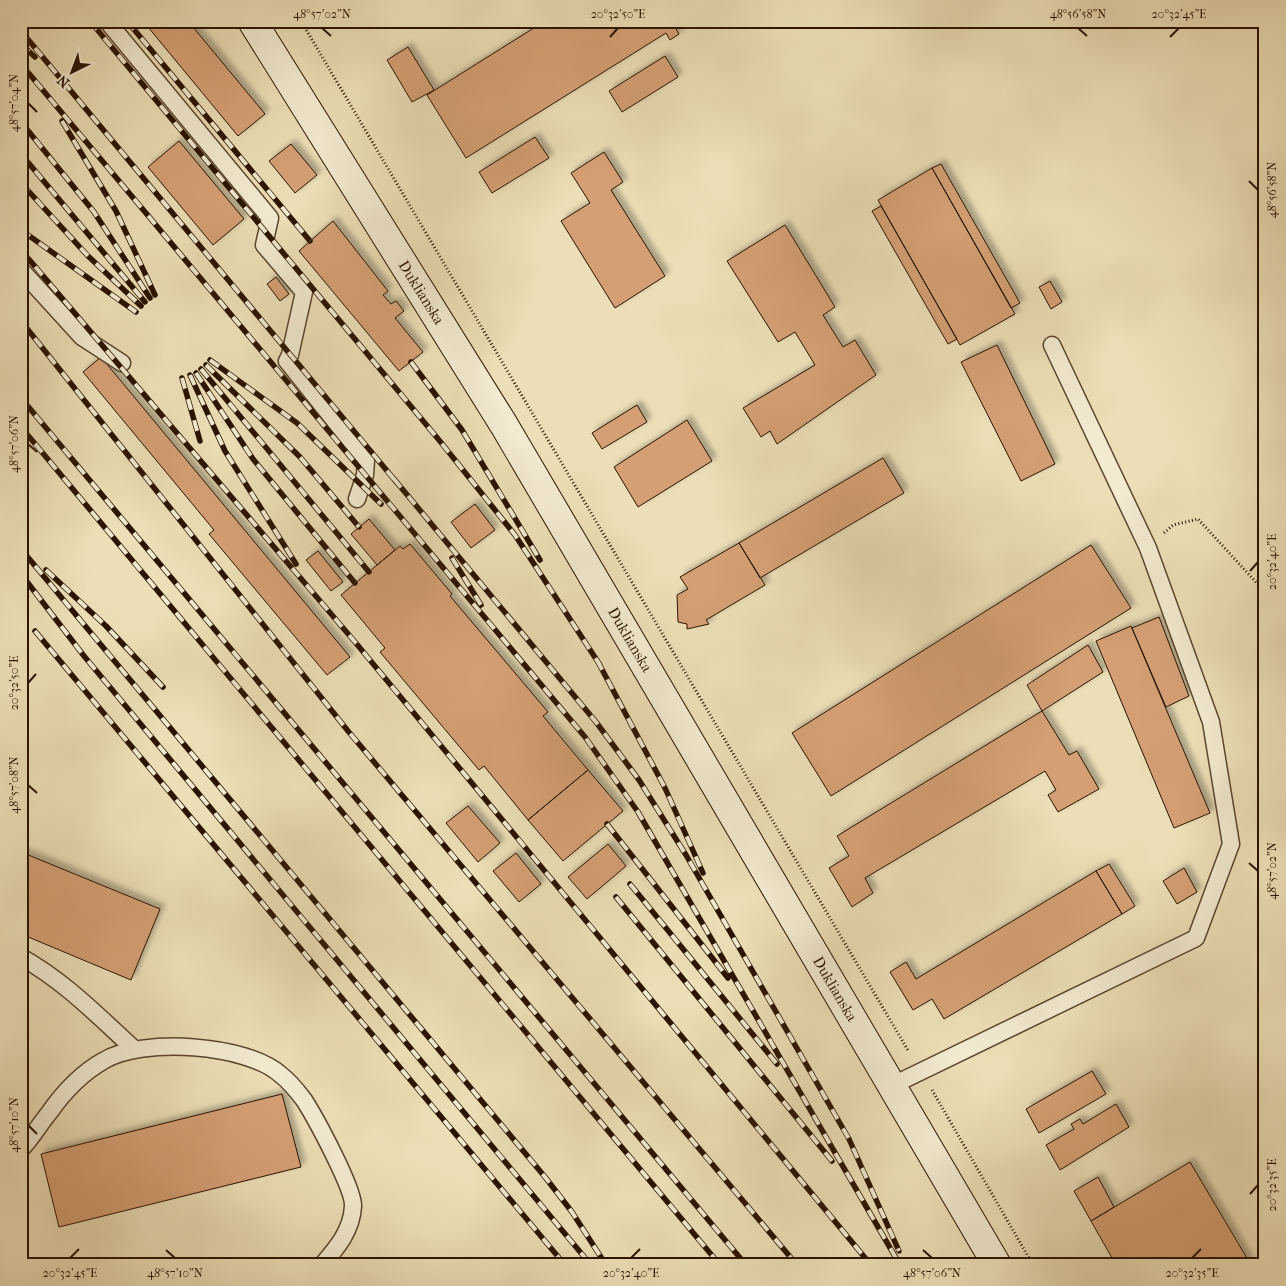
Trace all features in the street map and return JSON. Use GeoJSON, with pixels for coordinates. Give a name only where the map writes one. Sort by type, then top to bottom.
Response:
{"type":"FeatureCollection","features":[{"type":"Feature","properties":{"kind":"street","name":"Duklianska"},"geometry":{"type":"LineString","coordinates":[[252,21],[504,425],[997,1265]]}},
{"type":"Feature","properties":{"kind":"lane"},"geometry":{"type":"LineString","coordinates":[[107,21],[270,218],[264,245],[304,292],[287,361],[366,460],[365,474],[357,499]]}},
{"type":"Feature","properties":{"kind":"lane"},"geometry":{"type":"LineString","coordinates":[[21,270],[82,337],[122,363]]}},
{"type":"Feature","properties":{"kind":"lane"},"geometry":{"type":"LineString","coordinates":[[891,1086],[1196,938],[1231,844],[1211,722],[1148,548],[1052,345]]}},
{"type":"Feature","properties":{"kind":"lane"},"geometry":{"type":"LineString","coordinates":[[21,957],[45,971],[81,1000],[132,1048]]}},
{"type":"Feature","properties":{"kind":"lane"},"geometry":{"type":"LineString","coordinates":[[21,1149],[70,1087],[104,1060],[132,1048],[155,1046],[224,1051],[257,1062],[280,1074],[304,1099],[347,1183],[354,1205],[349,1226],[337,1249],[322,1265]]}},
{"type":"Feature","properties":{"kind":"path"},"geometry":{"type":"LineString","coordinates":[[301,21],[921,1072],[1032,1265]]}},
{"type":"Feature","properties":{"kind":"path"},"geometry":{"type":"LineString","coordinates":[[1148,548],[1174,525],[1198,519],[1265,592]]}},
{"type":"Feature","properties":{"kind":"building"},"geometry":{"type":"Polygon","coordinates":[[[143,21],[188,21],[265,114],[238,136],[143,21]]]}},
{"type":"Feature","properties":{"kind":"building"},"geometry":{"type":"Polygon","coordinates":[[[545,21],[685,21],[675,27],[679,34],[670,40],[666,33],[466,158],[427,95],[545,21]]]}},
{"type":"Feature","properties":{"kind":"building"},"geometry":{"type":"Polygon","coordinates":[[[408,47],[434,90],[412,102],[387,60],[408,47]]]}},
{"type":"Feature","properties":{"kind":"building"},"geometry":{"type":"Polygon","coordinates":[[[665,56],[678,77],[622,112],[609,91],[665,56]]]}},
{"type":"Feature","properties":{"kind":"building"},"geometry":{"type":"Polygon","coordinates":[[[535,137],[549,158],[492,193],[479,172],[535,137]]]}},
{"type":"Feature","properties":{"kind":"building"},"geometry":{"type":"Polygon","coordinates":[[[179,141],[244,219],[213,245],[148,167],[179,141]]]}},
{"type":"Feature","properties":{"kind":"building"},"geometry":{"type":"Polygon","coordinates":[[[291,144],[317,175],[295,193],[269,161],[291,144]]]}},
{"type":"Feature","properties":{"kind":"building"},"geometry":{"type":"Polygon","coordinates":[[[604,152],[623,182],[611,190],[665,276],[615,308],[561,221],[590,203],[571,173],[604,152]]]}},
{"type":"Feature","properties":{"kind":"building"},"geometry":{"type":"Polygon","coordinates":[[[941,164],[1020,303],[1011,308],[932,168],[941,164]]]}},
{"type":"Feature","properties":{"kind":"building"},"geometry":{"type":"Polygon","coordinates":[[[932,168],[1015,314],[960,345],[878,200],[932,168]]]}},
{"type":"Feature","properties":{"kind":"building"},"geometry":{"type":"Polygon","coordinates":[[[881,206],[957,339],[948,344],[872,211],[881,206]]]}},
{"type":"Feature","properties":{"kind":"building"},"geometry":{"type":"Polygon","coordinates":[[[333,221],[388,291],[383,295],[391,304],[396,301],[404,311],[395,318],[423,352],[399,371],[299,251],[333,221]]]}},
{"type":"Feature","properties":{"kind":"building"},"geometry":{"type":"Polygon","coordinates":[[[785,225],[835,307],[823,315],[843,347],[855,340],[876,375],[777,444],[770,431],[761,437],[743,408],[815,365],[795,332],[778,342],[727,261],[785,225]]]}},
{"type":"Feature","properties":{"kind":"building"},"geometry":{"type":"Polygon","coordinates":[[[276,277],[289,294],[280,301],[267,284],[276,277]]]}},
{"type":"Feature","properties":{"kind":"building"},"geometry":{"type":"Polygon","coordinates":[[[1050,281],[1062,302],[1051,309],[1039,287],[1050,281]]]}},
{"type":"Feature","properties":{"kind":"building"},"geometry":{"type":"Polygon","coordinates":[[[997,345],[1055,464],[1021,481],[961,362],[997,345]]]}},
{"type":"Feature","properties":{"kind":"building"},"geometry":{"type":"Polygon","coordinates":[[[101,357],[350,657],[327,675],[209,534],[214,530],[83,372],[101,357]]]}},
{"type":"Feature","properties":{"kind":"building"},"geometry":{"type":"Polygon","coordinates":[[[637,405],[647,422],[602,449],[592,433],[637,405]]]}},
{"type":"Feature","properties":{"kind":"building"},"geometry":{"type":"Polygon","coordinates":[[[687,420],[712,461],[638,507],[614,467],[687,420]]]}},
{"type":"Feature","properties":{"kind":"building"},"geometry":{"type":"Polygon","coordinates":[[[883,458],[904,493],[760,578],[739,543],[883,458]]]}},
{"type":"Feature","properties":{"kind":"building"},"geometry":{"type":"Polygon","coordinates":[[[475,504],[495,530],[471,548],[451,522],[475,504]]]}},
{"type":"Feature","properties":{"kind":"building"},"geometry":{"type":"Polygon","coordinates":[[[369,519],[395,550],[377,565],[351,534],[369,519]]]}},
{"type":"Feature","properties":{"kind":"building"},"geometry":{"type":"Polygon","coordinates":[[[739,543],[765,585],[706,620],[709,624],[687,629],[687,624],[678,622],[677,595],[688,589],[680,577],[739,543]]]}},
{"type":"Feature","properties":{"kind":"building"},"geometry":{"type":"Polygon","coordinates":[[[410,544],[452,594],[450,596],[548,712],[543,716],[588,770],[528,820],[484,766],[479,770],[380,652],[385,648],[341,595],[400,546],[403,549],[410,544]]]}},
{"type":"Feature","properties":{"kind":"building"},"geometry":{"type":"Polygon","coordinates":[[[1091,545],[1131,608],[831,796],[792,733],[1091,545]]]}},
{"type":"Feature","properties":{"kind":"building"},"geometry":{"type":"Polygon","coordinates":[[[318,551],[343,582],[331,591],[306,560],[318,551]]]}},
{"type":"Feature","properties":{"kind":"building"},"geometry":{"type":"Polygon","coordinates":[[[1159,617],[1189,696],[1166,707],[1132,628],[1159,617]]]}},
{"type":"Feature","properties":{"kind":"building"},"geometry":{"type":"Polygon","coordinates":[[[1131,626],[1210,813],[1174,828],[1096,641],[1131,626]]]}},
{"type":"Feature","properties":{"kind":"building"},"geometry":{"type":"Polygon","coordinates":[[[1088,645],[1103,672],[1042,711],[1027,685],[1088,645]]]}},
{"type":"Feature","properties":{"kind":"building"},"geometry":{"type":"Polygon","coordinates":[[[1042,711],[1069,755],[1077,751],[1099,789],[1058,812],[1048,795],[1056,790],[1045,771],[865,878],[873,893],[852,907],[829,868],[849,856],[837,836],[1042,711]]]}},
{"type":"Feature","properties":{"kind":"building"},"geometry":{"type":"Polygon","coordinates":[[[588,770],[623,811],[563,861],[528,820],[588,770]]]}},
{"type":"Feature","properties":{"kind":"building"},"geometry":{"type":"Polygon","coordinates":[[[468,806],[500,843],[478,862],[446,823],[468,806]]]}},
{"type":"Feature","properties":{"kind":"building"},"geometry":{"type":"Polygon","coordinates":[[[608,844],[626,866],[587,899],[568,877],[608,844]]]}},
{"type":"Feature","properties":{"kind":"building"},"geometry":{"type":"Polygon","coordinates":[[[21,852],[160,909],[131,980],[21,934],[21,852]]]}},
{"type":"Feature","properties":{"kind":"building"},"geometry":{"type":"Polygon","coordinates":[[[516,853],[541,884],[519,902],[493,871],[516,853]]]}},
{"type":"Feature","properties":{"kind":"building"},"geometry":{"type":"Polygon","coordinates":[[[1109,864],[1135,906],[1122,914],[1096,871],[1109,864]]]}},
{"type":"Feature","properties":{"kind":"building"},"geometry":{"type":"Polygon","coordinates":[[[1184,868],[1197,892],[1177,904],[1163,881],[1184,868]]]}},
{"type":"Feature","properties":{"kind":"building"},"geometry":{"type":"Polygon","coordinates":[[[1096,871],[1122,914],[944,1019],[932,999],[913,1010],[890,972],[906,962],[916,979],[1096,871]]]}},
{"type":"Feature","properties":{"kind":"building"},"geometry":{"type":"Polygon","coordinates":[[[1092,1071],[1106,1094],[1039,1133],[1026,1109],[1092,1071]]]}},
{"type":"Feature","properties":{"kind":"building"},"geometry":{"type":"Polygon","coordinates":[[[282,1094],[301,1167],[59,1227],[41,1154],[282,1094]]]}},
{"type":"Feature","properties":{"kind":"building"},"geometry":{"type":"Polygon","coordinates":[[[1116,1104],[1129,1127],[1060,1170],[1046,1145],[1074,1129],[1071,1124],[1080,1119],[1083,1124],[1116,1104]]]}},
{"type":"Feature","properties":{"kind":"building"},"geometry":{"type":"Polygon","coordinates":[[[1190,1162],[1251,1265],[1116,1265],[1091,1221],[1190,1162]]]}},
{"type":"Feature","properties":{"kind":"building"},"geometry":{"type":"Polygon","coordinates":[[[1098,1177],[1114,1207],[1091,1221],[1074,1191],[1098,1177]]]}},
{"type":"Feature","properties":{"kind":"railway"},"geometry":{"type":"LineString","coordinates":[[90,21],[439,440],[515,535],[600,665]]}},
{"type":"Feature","properties":{"kind":"railway"},"geometry":{"type":"LineString","coordinates":[[127,21],[310,241]]}},
{"type":"Feature","properties":{"kind":"railway"},"geometry":{"type":"LineString","coordinates":[[21,31],[398,484]]}},
{"type":"Feature","properties":{"kind":"railway"},"geometry":{"type":"LineString","coordinates":[[21,44],[35,57]]}},
{"type":"Feature","properties":{"kind":"railway"},"geometry":{"type":"LineString","coordinates":[[21,64],[585,737],[638,812],[900,1265]]}},
{"type":"Feature","properties":{"kind":"railway"},"geometry":{"type":"LineString","coordinates":[[62,121],[116,211],[155,295]]}},
{"type":"Feature","properties":{"kind":"railway"},"geometry":{"type":"LineString","coordinates":[[21,122],[94,212],[150,298]]}},
{"type":"Feature","properties":{"kind":"railway"},"geometry":{"type":"LineString","coordinates":[[21,154],[145,302]]}},
{"type":"Feature","properties":{"kind":"railway"},"geometry":{"type":"LineString","coordinates":[[21,183],[88,256],[141,306]]}},
{"type":"Feature","properties":{"kind":"railway"},"geometry":{"type":"LineString","coordinates":[[21,230],[136,312]]}},
{"type":"Feature","properties":{"kind":"railway"},"geometry":{"type":"LineString","coordinates":[[21,250],[355,642],[871,1265]]}},
{"type":"Feature","properties":{"kind":"railway"},"geometry":{"type":"LineString","coordinates":[[21,321],[348,731],[797,1265]]}},
{"type":"Feature","properties":{"kind":"railway"},"geometry":{"type":"LineString","coordinates":[[210,360],[297,423],[381,504]]}},
{"type":"Feature","properties":{"kind":"railway"},"geometry":{"type":"LineString","coordinates":[[411,362],[462,430],[540,560]]}},
{"type":"Feature","properties":{"kind":"railway"},"geometry":{"type":"LineString","coordinates":[[206,365],[300,457],[359,527]]}},
{"type":"Feature","properties":{"kind":"railway"},"geometry":{"type":"LineString","coordinates":[[201,369],[369,572]]}},
{"type":"Feature","properties":{"kind":"railway"},"geometry":{"type":"LineString","coordinates":[[196,373],[253,459],[355,583]]}},
{"type":"Feature","properties":{"kind":"railway"},"geometry":{"type":"LineString","coordinates":[[190,375],[225,451],[296,564]]}},
{"type":"Feature","properties":{"kind":"railway"},"geometry":{"type":"LineString","coordinates":[[182,378],[200,441]]}},
{"type":"Feature","properties":{"kind":"railway"},"geometry":{"type":"LineString","coordinates":[[21,398],[746,1265]]}},
{"type":"Feature","properties":{"kind":"railway"},"geometry":{"type":"LineString","coordinates":[[21,427],[720,1265]]}},
{"type":"Feature","properties":{"kind":"railway"},"geometry":{"type":"LineString","coordinates":[[394,479],[596,722],[639,780],[686,855],[849,1139],[899,1251]]}},
{"type":"Feature","properties":{"kind":"railway"},"geometry":{"type":"LineString","coordinates":[[21,549],[545,1177],[572,1212],[606,1265]]}},
{"type":"Feature","properties":{"kind":"railway"},"geometry":{"type":"LineString","coordinates":[[452,558],[481,605]]}},
{"type":"Feature","properties":{"kind":"railway"},"geometry":{"type":"LineString","coordinates":[[46,570],[106,626],[163,687]]}},
{"type":"Feature","properties":{"kind":"railway"},"geometry":{"type":"LineString","coordinates":[[21,574],[84,656],[591,1265]]}},
{"type":"Feature","properties":{"kind":"railway"},"geometry":{"type":"LineString","coordinates":[[35,631],[565,1265]]}},
{"type":"Feature","properties":{"kind":"railway"},"geometry":{"type":"LineString","coordinates":[[597,660],[665,788],[703,873]]}},
{"type":"Feature","properties":{"kind":"railway"},"geometry":{"type":"LineString","coordinates":[[607,824],[728,978]]}},
{"type":"Feature","properties":{"kind":"railway"},"geometry":{"type":"LineString","coordinates":[[630,884],[777,1064]]}},
{"type":"Feature","properties":{"kind":"railway"},"geometry":{"type":"LineString","coordinates":[[616,897],[832,1161]]}}]}
